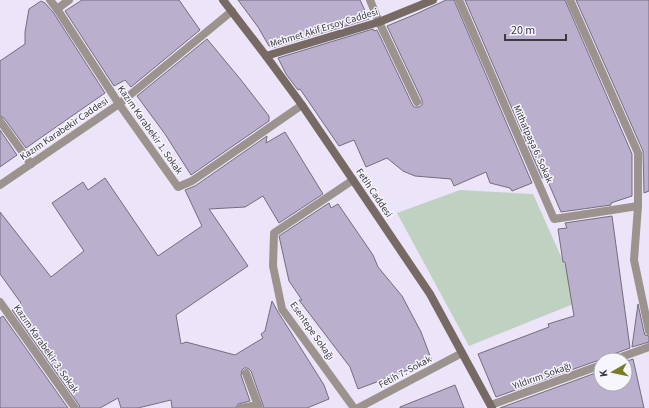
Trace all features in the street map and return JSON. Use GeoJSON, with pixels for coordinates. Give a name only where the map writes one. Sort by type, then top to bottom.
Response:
{"type":"FeatureCollection","features":[{"type":"Feature","properties":{"kind":"street","name":"Kazım Karabekir 1. Sokak"},"geometry":{"type":"LineString","coordinates":[[50,0],[119,104],[178,187],[192,181],[302,105]]}},
{"type":"Feature","properties":{"kind":"street"},"geometry":{"type":"LineString","coordinates":[[57,9],[68,0]]}},
{"type":"Feature","properties":{"kind":"street","name":"Fetih Caddesi"},"geometry":{"type":"LineString","coordinates":[[223,0],[302,105],[430,294],[491,407]]}},
{"type":"Feature","properties":{"kind":"street"},"geometry":{"type":"LineString","coordinates":[[370,0],[417,102]]}},
{"type":"Feature","properties":{"kind":"street","name":"Mehmet Akif Ersoy Caddesi"},"geometry":{"type":"LineString","coordinates":[[266,56],[379,22],[433,0]]}},
{"type":"Feature","properties":{"kind":"street","name":"Mithatpaşa 6. Sokak"},"geometry":{"type":"LineString","coordinates":[[459,0],[554,219],[638,206]]}},
{"type":"Feature","properties":{"kind":"street"},"geometry":{"type":"LineString","coordinates":[[570,0],[638,152],[638,206],[634,260],[649,331]]}},
{"type":"Feature","properties":{"kind":"street","name":"Kazım Karabekir Caddesi"},"geometry":{"type":"LineString","coordinates":[[0,185],[119,104],[232,11]]}},
{"type":"Feature","properties":{"kind":"street"},"geometry":{"type":"LineString","coordinates":[[0,121],[31,164]]}},
{"type":"Feature","properties":{"kind":"street","name":"Esentepe Sokağı"},"geometry":{"type":"LineString","coordinates":[[353,180],[274,234],[273,266],[282,309],[354,408]]}},
{"type":"Feature","properties":{"kind":"street","name":"Kazım Karabekir 3. Sokak"},"geometry":{"type":"LineString","coordinates":[[0,302],[75,408]]}},
{"type":"Feature","properties":{"kind":"street"},"geometry":{"type":"LineString","coordinates":[[633,353],[649,347]]}},
{"type":"Feature","properties":{"kind":"street","name":"Fetih 7. Sokak"},"geometry":{"type":"LineString","coordinates":[[358,408],[462,353]]}},
{"type":"Feature","properties":{"kind":"street","name":"Yıldırım Sokağı"},"geometry":{"type":"LineString","coordinates":[[491,407],[593,367]]}},
{"type":"Feature","properties":{"kind":"street"},"geometry":{"type":"LineString","coordinates":[[241,408],[258,406],[246,373]]}},
{"type":"Feature","properties":{"kind":"green space"},"geometry":{"type":"Polygon","coordinates":[[[460,190],[533,194],[581,301],[469,346],[397,213],[460,190]]]}},
{"type":"Feature","properties":{"kind":"building"},"geometry":{"type":"Polygon","coordinates":[[[82,0],[179,0],[200,30],[131,87],[125,80],[114,86],[65,11],[82,0]]]}},
{"type":"Feature","properties":{"kind":"building"},"geometry":{"type":"Polygon","coordinates":[[[238,0],[360,0],[369,19],[272,48],[269,46],[258,27],[238,0]]]}},
{"type":"Feature","properties":{"kind":"building"},"geometry":{"type":"Polygon","coordinates":[[[446,0],[454,0],[532,183],[512,191],[510,188],[490,183],[486,172],[454,186],[451,179],[415,176],[403,171],[387,158],[366,167],[354,140],[339,146],[300,89],[298,90],[286,74],[278,58],[373,29],[374,31],[377,30],[412,104],[414,107],[419,107],[422,105],[422,100],[387,26],[446,0]]]}},
{"type":"Feature","properties":{"kind":"building"},"geometry":{"type":"Polygon","coordinates":[[[465,0],[565,0],[632,154],[632,196],[611,203],[611,205],[561,212],[546,177],[542,178],[465,0]]]}},
{"type":"Feature","properties":{"kind":"building"},"geometry":{"type":"Polygon","coordinates":[[[576,0],[649,0],[649,191],[644,193],[643,151],[576,0]]]}},
{"type":"Feature","properties":{"kind":"building"},"geometry":{"type":"Polygon","coordinates":[[[41,1],[45,3],[53,12],[105,93],[26,148],[4,118],[0,116],[0,61],[25,44],[25,32],[29,9],[41,1]]]}},
{"type":"Feature","properties":{"kind":"building"},"geometry":{"type":"Polygon","coordinates":[[[207,39],[269,116],[269,121],[191,175],[165,134],[137,96],[207,39]]]}},
{"type":"Feature","properties":{"kind":"building"},"geometry":{"type":"Polygon","coordinates":[[[0,130],[17,155],[0,167],[0,130]]]}},
{"type":"Feature","properties":{"kind":"building"},"geometry":{"type":"Polygon","coordinates":[[[285,132],[323,194],[279,223],[263,196],[245,207],[209,209],[248,266],[176,315],[181,344],[186,342],[235,355],[263,338],[261,334],[265,331],[272,301],[324,385],[329,399],[307,408],[264,408],[251,371],[244,368],[241,375],[250,401],[238,404],[236,408],[172,408],[171,400],[138,408],[121,408],[118,398],[100,408],[80,408],[12,310],[21,303],[0,274],[0,212],[51,277],[84,251],[52,203],[83,182],[88,190],[105,178],[158,256],[202,226],[185,190],[195,186],[267,136],[266,143],[285,132]]]}},
{"type":"Feature","properties":{"kind":"building"},"geometry":{"type":"Polygon","coordinates":[[[329,203],[331,208],[338,204],[373,255],[378,267],[402,296],[421,332],[432,361],[358,389],[350,367],[299,300],[302,300],[289,281],[279,236],[329,203]]]}},
{"type":"Feature","properties":{"kind":"building"},"geometry":{"type":"Polygon","coordinates":[[[612,216],[630,348],[619,352],[593,352],[593,362],[496,397],[478,354],[549,327],[548,324],[574,316],[558,229],[567,228],[565,223],[612,216]]]}},
{"type":"Feature","properties":{"kind":"building"},"geometry":{"type":"Polygon","coordinates":[[[638,304],[644,332],[645,335],[649,336],[649,342],[632,347],[638,304]]]}},
{"type":"Feature","properties":{"kind":"building"},"geometry":{"type":"Polygon","coordinates":[[[3,316],[68,408],[0,408],[0,318],[3,316]]]}},
{"type":"Feature","properties":{"kind":"building"},"geometry":{"type":"Polygon","coordinates":[[[633,359],[644,408],[500,408],[593,374],[593,392],[633,392],[633,359]]]}},
{"type":"Feature","properties":{"kind":"building"},"geometry":{"type":"Polygon","coordinates":[[[455,385],[464,408],[400,408],[400,407],[455,385]]]}}]}
